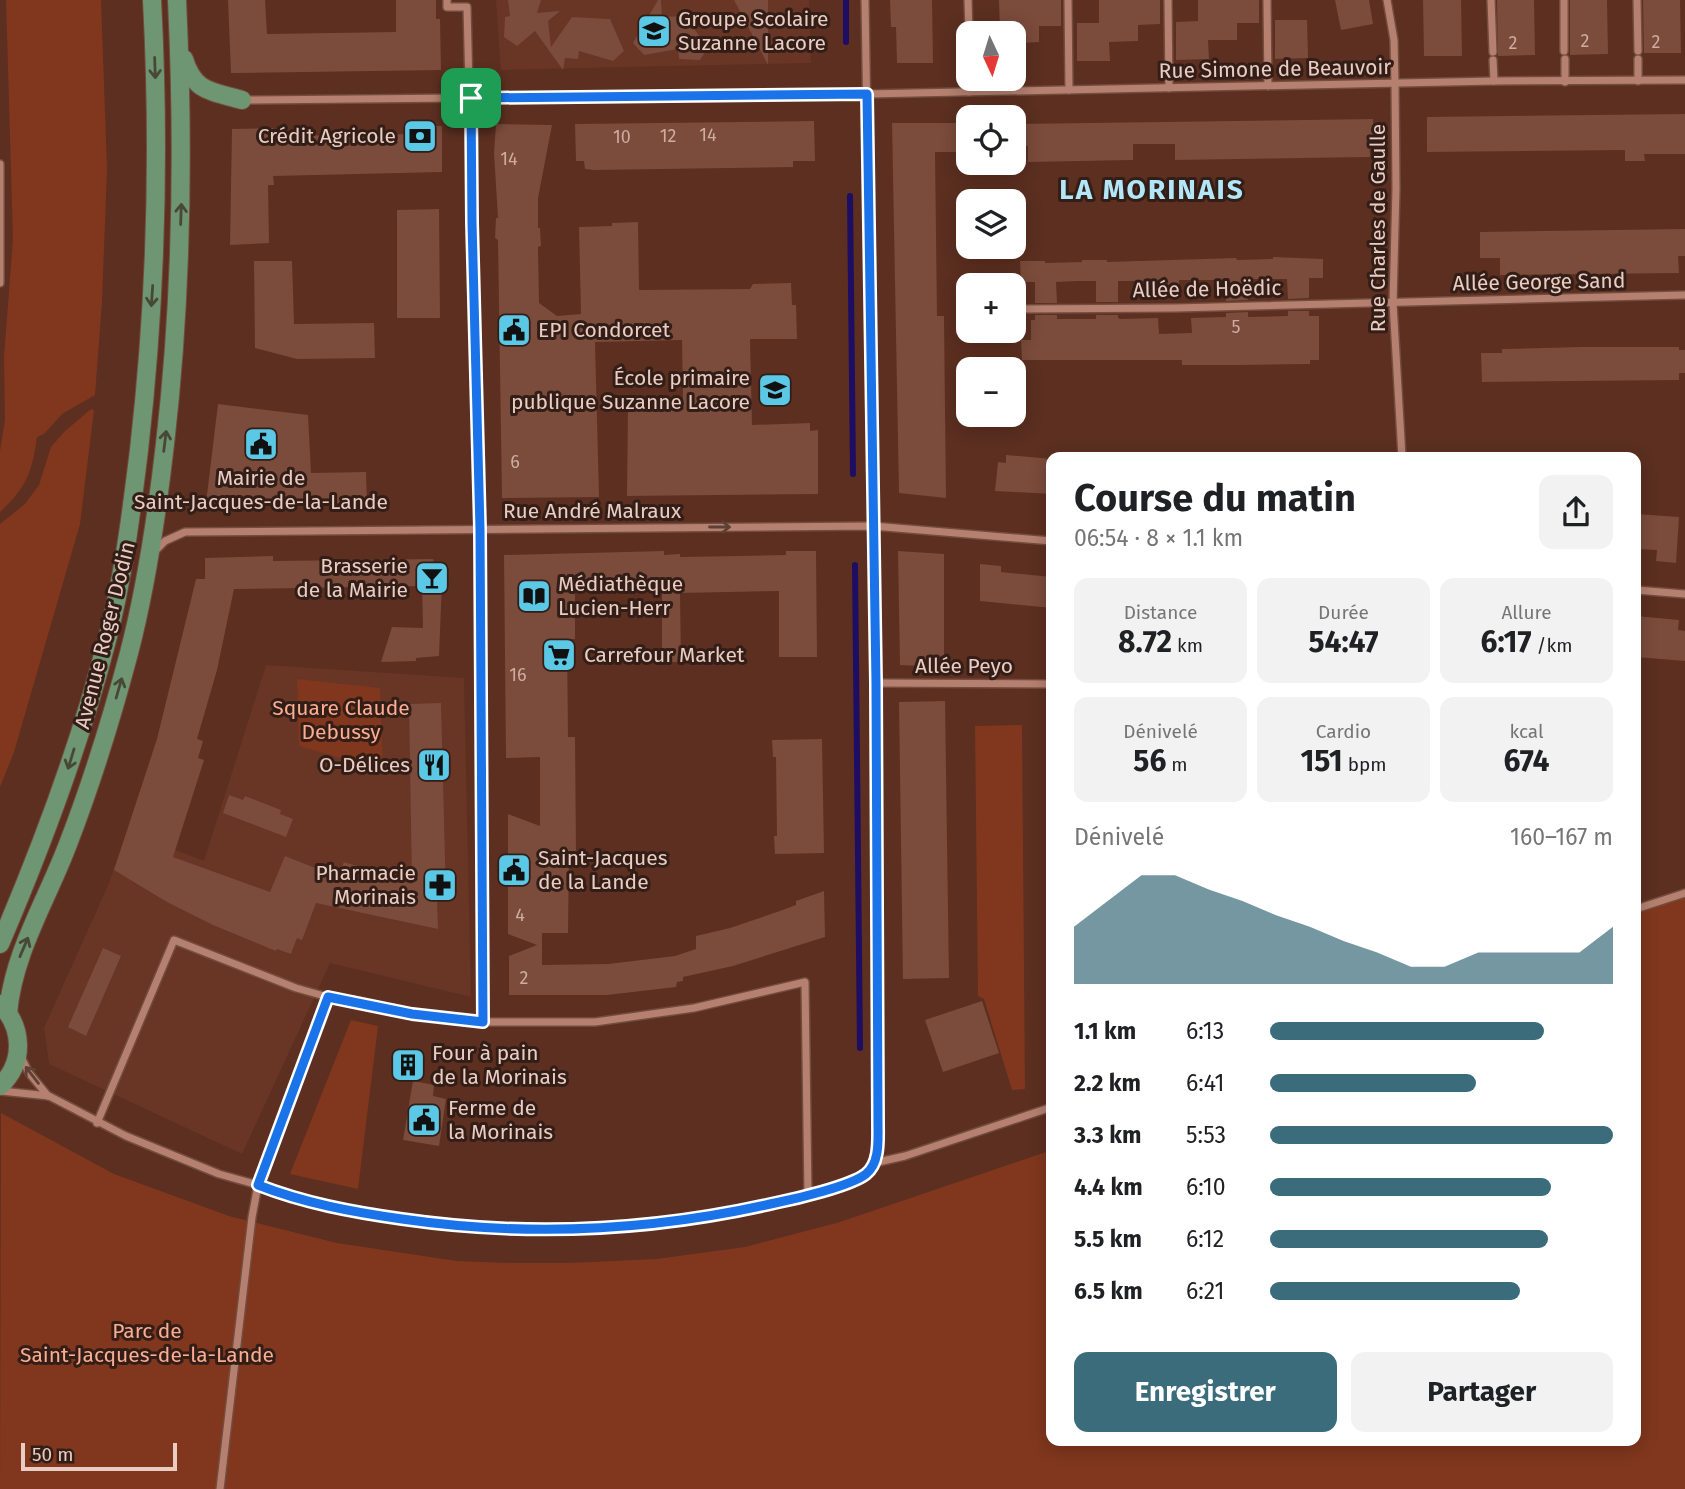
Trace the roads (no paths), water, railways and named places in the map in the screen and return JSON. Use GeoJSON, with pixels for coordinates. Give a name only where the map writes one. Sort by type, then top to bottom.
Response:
{"type":"FeatureCollection","features":[{"type":"Feature","properties":{"kind":"main road","name":"Avenue Roger Dodin"},"geometry":{"type":"LineString","coordinates":[[0,944],[45,837],[73,753],[106,642],[125,547],[144,406],[153,287],[156,135],[152,0]]}},
{"type":"Feature","properties":{"kind":"main road","name":"Avenue Roger Dodin"},"geometry":{"type":"LineString","coordinates":[[4,1009],[20,959],[67,846],[97,762],[129,651],[149,557],[169,407],[178,289],[181,186],[177,0]]}},
{"type":"Feature","properties":{"kind":"main road"},"geometry":{"type":"LineString","coordinates":[[179,44],[189,75],[203,88],[242,100]]}},
{"type":"Feature","properties":{"kind":"main road"},"geometry":{"type":"LineString","coordinates":[[0,1086],[14,1067],[18,1051],[18,1035],[4,1009]]}},
{"type":"Feature","properties":{"kind":"street"},"geometry":{"type":"LineString","coordinates":[[447,0],[447,7],[467,7],[471,98],[480,529],[483,1022]]}},
{"type":"Feature","properties":{"kind":"street"},"geometry":{"type":"LineString","coordinates":[[18,1051],[24,1066],[48,1096],[97,1123],[219,1174],[295,1199],[382,1216],[520,1229],[631,1227],[698,1219],[808,1196],[866,1174],[874,1163],[878,1124],[876,683],[865,0]]}},
{"type":"Feature","properties":{"kind":"street"},"geometry":{"type":"LineString","coordinates":[[968,0],[969,21]]}},
{"type":"Feature","properties":{"kind":"street"},"geometry":{"type":"LineString","coordinates":[[1068,0],[1069,90]]}},
{"type":"Feature","properties":{"kind":"street"},"geometry":{"type":"LineString","coordinates":[[1168,0],[1169,88]]}},
{"type":"Feature","properties":{"kind":"street"},"geometry":{"type":"LineString","coordinates":[[1267,0],[1268,86]]}},
{"type":"Feature","properties":{"kind":"street","name":"Rue Charles de Gaulle"},"geometry":{"type":"LineString","coordinates":[[1387,0],[1394,40],[1396,189],[1393,303],[1402,452]]}},
{"type":"Feature","properties":{"kind":"street"},"geometry":{"type":"LineString","coordinates":[[1492,0],[1494,81]]}},
{"type":"Feature","properties":{"kind":"street"},"geometry":{"type":"LineString","coordinates":[[1564,0],[1565,82]]}},
{"type":"Feature","properties":{"kind":"street"},"geometry":{"type":"LineString","coordinates":[[1637,0],[1639,81]]}},
{"type":"Feature","properties":{"kind":"street","name":"Rue Simone de Beauvoir"},"geometry":{"type":"LineString","coordinates":[[242,100],[867,94],[1494,81],[1685,80]]}},
{"type":"Feature","properties":{"kind":"street"},"geometry":{"type":"LineString","coordinates":[[0,164],[0,282]]}},
{"type":"Feature","properties":{"kind":"street","name":"Allée George Sand"},"geometry":{"type":"LineString","coordinates":[[1393,303],[1685,295]]}},
{"type":"Feature","properties":{"kind":"street","name":"Allée de Hoëdic"},"geometry":{"type":"LineString","coordinates":[[1026,309],[1393,303]]}},
{"type":"Feature","properties":{"kind":"street","name":"Rue André Malraux"},"geometry":{"type":"LineString","coordinates":[[149,557],[165,541],[184,532],[873,526],[1046,540]]}},
{"type":"Feature","properties":{"kind":"street"},"geometry":{"type":"LineString","coordinates":[[1641,590],[1685,594]]}},
{"type":"Feature","properties":{"kind":"street","name":"Allée Peyo"},"geometry":{"type":"LineString","coordinates":[[876,683],[1046,684]]}},
{"type":"Feature","properties":{"kind":"street"},"geometry":{"type":"LineString","coordinates":[[1641,907],[1685,892]]}},
{"type":"Feature","properties":{"kind":"street"},"geometry":{"type":"LineString","coordinates":[[97,1123],[174,940],[296,988],[328,997],[412,1014],[483,1022],[595,1022],[694,1008],[805,982],[808,1196]]}},
{"type":"Feature","properties":{"kind":"street"},"geometry":{"type":"LineString","coordinates":[[220,1489],[250,1229],[258,1185],[328,997]]}},
{"type":"Feature","properties":{"kind":"street"},"geometry":{"type":"LineString","coordinates":[[0,1091],[48,1096]]}},
{"type":"Feature","properties":{"kind":"street"},"geometry":{"type":"LineString","coordinates":[[874,1163],[905,1156],[1046,1109]]}},
{"type":"Feature","properties":{"kind":"waterway"},"geometry":{"type":"LineString","coordinates":[[846,0],[846,42]]}},
{"type":"Feature","properties":{"kind":"waterway"},"geometry":{"type":"LineString","coordinates":[[850,196],[853,474]]}},
{"type":"Feature","properties":{"kind":"waterway"},"geometry":{"type":"LineString","coordinates":[[855,565],[860,1048]]}},
{"type":"Feature","properties":{"kind":"place","name":"Groupe Scolaire Suzanne Lacore"},"geometry":{"type":"Point","coordinates":[654,31]}},
{"type":"Feature","properties":{"kind":"place","name":"Crédit Agricole"},"geometry":{"type":"Point","coordinates":[420,136]}},
{"type":"Feature","properties":{"kind":"place","name":"EPI Condorcet"},"geometry":{"type":"Point","coordinates":[514,330]}},
{"type":"Feature","properties":{"kind":"place","name":"École primaire publique Suzanne Lacore"},"geometry":{"type":"Point","coordinates":[775,390]}},
{"type":"Feature","properties":{"kind":"place","name":"Mairie de Saint-Jacques-de-la-Lande"},"geometry":{"type":"Point","coordinates":[261,444]}},
{"type":"Feature","properties":{"kind":"place","name":"Brasserie de la Mairie"},"geometry":{"type":"Point","coordinates":[432,578]}},
{"type":"Feature","properties":{"kind":"place","name":"Médiathèque Lucien-Herr"},"geometry":{"type":"Point","coordinates":[534,596]}},
{"type":"Feature","properties":{"kind":"place","name":"Carrefour Market"},"geometry":{"type":"Point","coordinates":[559,655]}},
{"type":"Feature","properties":{"kind":"place","name":"O-Délices"},"geometry":{"type":"Point","coordinates":[434,765]}},
{"type":"Feature","properties":{"kind":"place","name":"Saint-Jacques de la Lande"},"geometry":{"type":"Point","coordinates":[514,870]}},
{"type":"Feature","properties":{"kind":"place","name":"Pharmacie Morinais"},"geometry":{"type":"Point","coordinates":[440,885]}},
{"type":"Feature","properties":{"kind":"place","name":"Four à pain de la Morinais"},"geometry":{"type":"Point","coordinates":[408,1065]}},
{"type":"Feature","properties":{"kind":"place","name":"Ferme de la Morinais"},"geometry":{"type":"Point","coordinates":[424,1120]}},
{"type":"Feature","properties":{"kind":"district","name":"LA MORINAIS"},"geometry":{"type":"Point","coordinates":[1152,189]}},
{"type":"Feature","properties":{"kind":"park label","name":"Square Claude Debussy"},"geometry":{"type":"Point","coordinates":[341,720]}},
{"type":"Feature","properties":{"kind":"park label","name":"Parc de Saint-Jacques-de-la-Lande"},"geometry":{"type":"Point","coordinates":[147,1343]}}]}
